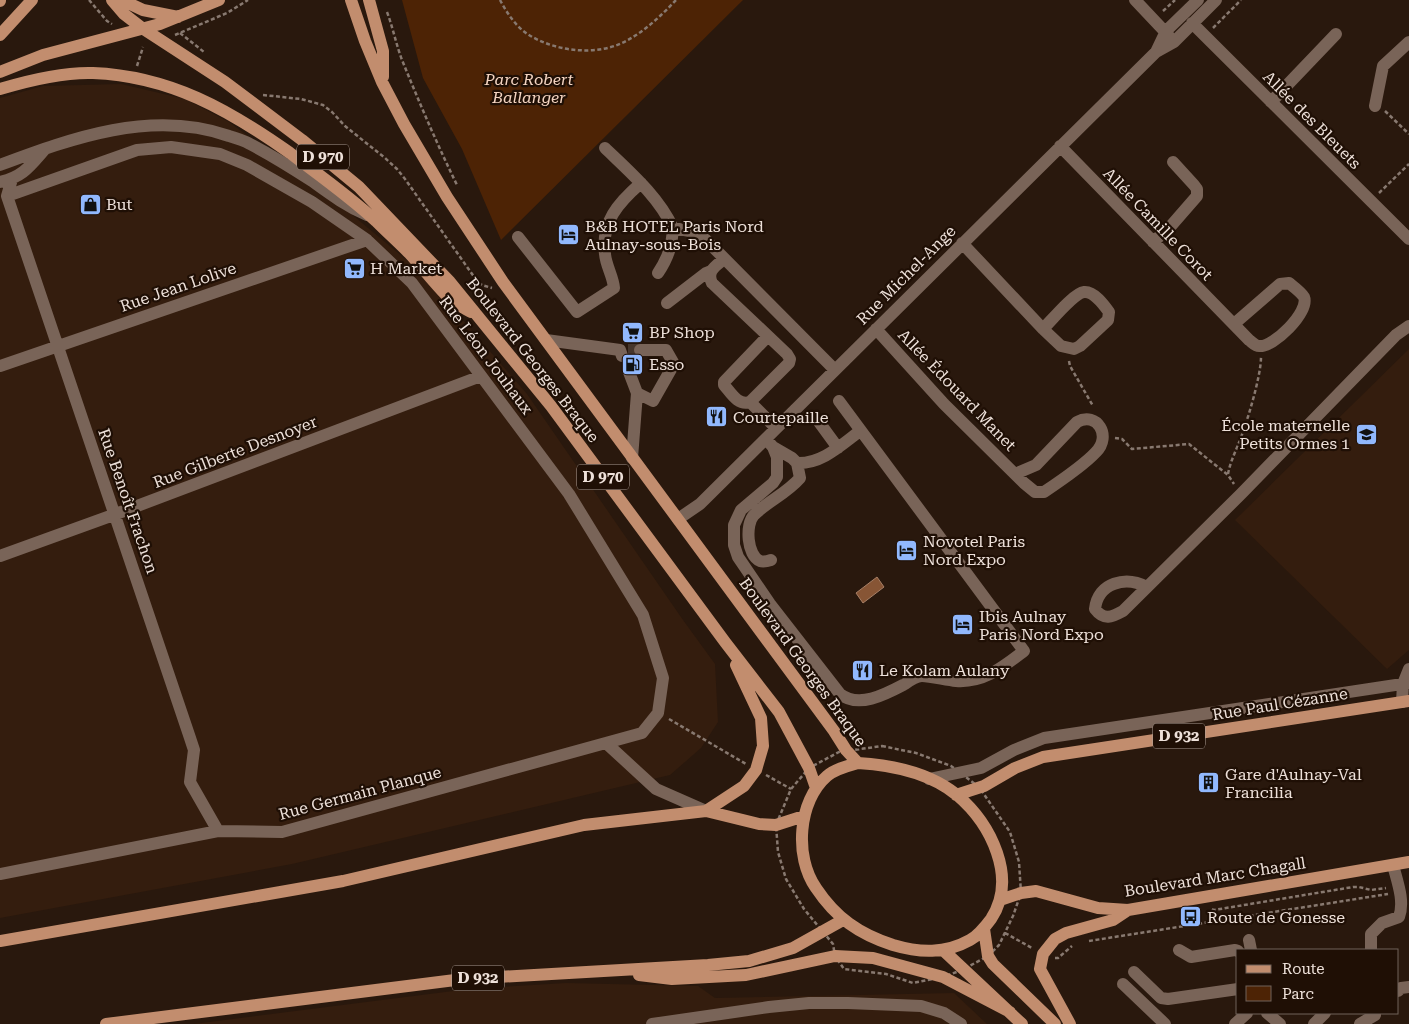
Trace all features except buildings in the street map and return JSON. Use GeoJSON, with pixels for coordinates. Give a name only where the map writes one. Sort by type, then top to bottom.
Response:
{"type":"FeatureCollection","features":[{"type":"Feature","properties":{"kind":"main road"},"geometry":{"type":"LineString","coordinates":[[0,35],[32,0]]}},
{"type":"Feature","properties":{"kind":"main road"},"geometry":{"type":"LineString","coordinates":[[112,0],[124,1],[143,10],[178,17]]}},
{"type":"Feature","properties":{"kind":"main road","name":"Boulevard Georges Braque"},"geometry":{"type":"LineString","coordinates":[[112,0],[124,14],[142,28],[226,82],[302,140],[359,187],[414,243],[478,315],[557,414],[779,712],[809,768],[816,788]]}},
{"type":"Feature","properties":{"kind":"main road"},"geometry":{"type":"LineString","coordinates":[[0,72],[43,55],[178,17],[219,0]]}},
{"type":"Feature","properties":{"kind":"main road","name":"Boulevard Georges Braque"},"geometry":{"type":"LineString","coordinates":[[351,0],[382,82],[404,124],[442,189],[503,282],[834,731],[846,750],[858,763]]}},
{"type":"Feature","properties":{"kind":"main road"},"geometry":{"type":"LineString","coordinates":[[368,0],[383,51],[382,82]]}},
{"type":"Feature","properties":{"kind":"main road"},"geometry":{"type":"LineString","coordinates":[[0,88],[58,75],[92,73],[134,78],[194,95],[224,110],[264,135],[317,173],[371,217],[408,252],[452,302],[478,315]]}},
{"type":"Feature","properties":{"kind":"main road"},"geometry":{"type":"LineString","coordinates":[[706,811],[744,786],[756,770],[763,746],[761,718],[725,642]]}},
{"type":"Feature","properties":{"kind":"main road","name":"Rue Paul Cézanne"},"geometry":{"type":"LineString","coordinates":[[956,795],[980,788],[1015,768],[1043,757],[1405,701]]}},
{"type":"Feature","properties":{"kind":"main road"},"geometry":{"type":"LineString","coordinates":[[858,763],[898,768],[929,778],[956,795],[973,811],[994,845],[1001,863],[1003,886],[994,914],[984,929],[963,944],[943,950],[906,948],[890,944],[875,939],[843,920],[814,886],[804,860],[802,835],[804,816],[816,788],[828,776],[845,766],[858,763]]}},
{"type":"Feature","properties":{"kind":"main road"},"geometry":{"type":"LineString","coordinates":[[0,941],[342,881],[584,825],[706,811],[759,824],[776,825],[804,816]]}},
{"type":"Feature","properties":{"kind":"main road","name":"Boulevard Marc Chagall"},"geometry":{"type":"LineString","coordinates":[[1000,900],[1020,893],[1036,891],[1098,908],[1128,910],[1409,862]]}},
{"type":"Feature","properties":{"kind":"main road"},"geometry":{"type":"LineString","coordinates":[[1070,1024],[1040,969],[1043,954],[1055,939],[1066,933],[1114,920],[1128,910]]}},
{"type":"Feature","properties":{"kind":"main road","name":"D 932"},"geometry":{"type":"LineString","coordinates":[[106,1024],[463,979],[749,961],[793,948],[843,920]]}},
{"type":"Feature","properties":{"kind":"main road"},"geometry":{"type":"LineString","coordinates":[[984,929],[988,956],[1055,1024]]}},
{"type":"Feature","properties":{"kind":"main road"},"geometry":{"type":"LineString","coordinates":[[943,950],[962,970],[1022,1024]]}},
{"type":"Feature","properties":{"kind":"main road"},"geometry":{"type":"LineString","coordinates":[[602,971],[672,979],[746,975],[835,956],[873,958],[943,977],[1010,1012]]}},
{"type":"Feature","properties":{"kind":"street"},"geometry":{"type":"LineString","coordinates":[[1135,0],[1166,31],[1174,42]]}},
{"type":"Feature","properties":{"kind":"street","name":"Rue Michel-Ange"},"geometry":{"type":"LineString","coordinates":[[1156,52],[1166,31],[1198,0]]}},
{"type":"Feature","properties":{"kind":"street","name":"Rue Michel-Ange"},"geometry":{"type":"LineString","coordinates":[[678,519],[700,504],[769,443],[776,428],[962,243],[1156,52],[1174,42],[1216,0]]}},
{"type":"Feature","properties":{"kind":"street","name":"Allée des Bleuets"},"geometry":{"type":"LineString","coordinates":[[1192,23],[1409,239]]}},
{"type":"Feature","properties":{"kind":"street"},"geometry":{"type":"LineString","coordinates":[[1271,102],[1336,34]]}},
{"type":"Feature","properties":{"kind":"street"},"geometry":{"type":"LineString","coordinates":[[1375,106],[1383,66],[1409,42]]}},
{"type":"Feature","properties":{"kind":"street"},"geometry":{"type":"LineString","coordinates":[[0,165],[47,148],[102,132],[141,125],[179,125],[212,130],[248,143],[311,180],[347,207],[371,217]]}},
{"type":"Feature","properties":{"kind":"street","name":"Allée Camille Corot"},"geometry":{"type":"LineString","coordinates":[[1060,146],[1249,340],[1257,346],[1261,346]]}},
{"type":"Feature","properties":{"kind":"street","name":"Rue Léon Jouhaux"},"geometry":{"type":"LineString","coordinates":[[7,196],[137,150],[171,147],[220,154],[247,165],[312,202],[367,240],[412,283],[569,494],[642,615],[663,678],[658,713]]}},
{"type":"Feature","properties":{"kind":"street"},"geometry":{"type":"LineString","coordinates":[[7,196],[6,180],[24,173],[47,148]]}},
{"type":"Feature","properties":{"kind":"street"},"geometry":{"type":"LineString","coordinates":[[605,148],[641,183],[667,215],[674,228],[669,256],[658,273]]}},
{"type":"Feature","properties":{"kind":"street"},"geometry":{"type":"LineString","coordinates":[[1154,242],[1197,196],[1197,189],[1173,162]]}},
{"type":"Feature","properties":{"kind":"street"},"geometry":{"type":"LineString","coordinates":[[518,237],[577,312],[614,288],[613,279],[604,253],[608,223],[616,207],[624,197],[641,183]]}},
{"type":"Feature","properties":{"kind":"street","name":"Rue Benoît Frachon"},"geometry":{"type":"LineString","coordinates":[[7,196],[116,514],[194,750],[190,782],[218,831]]}},
{"type":"Feature","properties":{"kind":"street"},"geometry":{"type":"LineString","coordinates":[[674,228],[690,231],[705,239],[835,370]]}},
{"type":"Feature","properties":{"kind":"street","name":"Rue Jean Lolive"},"geometry":{"type":"LineString","coordinates":[[0,366],[367,240]]}},
{"type":"Feature","properties":{"kind":"street"},"geometry":{"type":"LineString","coordinates":[[962,243],[1043,330],[1061,346],[1074,349],[1080,346],[1108,320],[1109,312],[1095,296],[1088,292],[1083,292],[1076,296],[1043,330]]}},
{"type":"Feature","properties":{"kind":"street"},"geometry":{"type":"LineString","coordinates":[[667,303],[711,271],[724,259]]}},
{"type":"Feature","properties":{"kind":"street"},"geometry":{"type":"LineString","coordinates":[[711,271],[710,278],[712,282],[787,354],[790,360],[750,402],[744,404],[724,385],[724,382],[768,336]]}},
{"type":"Feature","properties":{"kind":"street"},"geometry":{"type":"LineString","coordinates":[[1234,324],[1280,284],[1289,283],[1303,296],[1305,304],[1301,314],[1275,339],[1265,346],[1261,346]]}},
{"type":"Feature","properties":{"kind":"street"},"geometry":{"type":"LineString","coordinates":[[1147,586],[1241,494],[1396,335],[1409,326]]}},
{"type":"Feature","properties":{"kind":"street","name":"Allée Édouard Manet"},"geometry":{"type":"LineString","coordinates":[[876,329],[944,404],[1035,492],[1044,492],[1097,452],[1103,442],[1103,437]]}},
{"type":"Feature","properties":{"kind":"street"},"geometry":{"type":"LineString","coordinates":[[546,340],[628,351],[666,350],[674,364],[653,401],[637,393]]}},
{"type":"Feature","properties":{"kind":"street"},"geometry":{"type":"LineString","coordinates":[[629,372],[637,393],[632,458]]}},
{"type":"Feature","properties":{"kind":"street","name":"Rue Gilberte Desnoyer"},"geometry":{"type":"LineString","coordinates":[[0,556],[481,376]]}},
{"type":"Feature","properties":{"kind":"street"},"geometry":{"type":"LineString","coordinates":[[769,443],[777,457],[777,476],[773,483],[741,510],[734,525],[734,545],[738,556],[770,604],[836,689],[846,699],[874,698],[886,694],[920,675],[964,681],[982,679],[996,672],[1024,651],[839,401]]}},
{"type":"Feature","properties":{"kind":"street"},"geometry":{"type":"LineString","coordinates":[[750,402],[776,428]]}},
{"type":"Feature","properties":{"kind":"street","name":"Allée Édouard Manet"},"geometry":{"type":"LineString","coordinates":[[1015,474],[1036,465],[1077,422],[1083,418],[1092,420]]}},
{"type":"Feature","properties":{"kind":"street"},"geometry":{"type":"LineString","coordinates":[[1092,420],[1104,434],[1103,437]]}},
{"type":"Feature","properties":{"kind":"street"},"geometry":{"type":"LineString","coordinates":[[819,422],[838,448]]}},
{"type":"Feature","properties":{"kind":"street"},"geometry":{"type":"LineString","coordinates":[[797,463],[815,461],[827,456],[860,431]]}},
{"type":"Feature","properties":{"kind":"street"},"geometry":{"type":"LineString","coordinates":[[769,443],[797,463],[800,478],[787,492],[753,516],[750,522],[747,534],[752,551],[757,559],[762,562],[771,560]]}},
{"type":"Feature","properties":{"kind":"street"},"geometry":{"type":"LineString","coordinates":[[1405,701],[1409,669]]}},
{"type":"Feature","properties":{"kind":"street"},"geometry":{"type":"LineString","coordinates":[[929,778],[980,768],[1014,750],[1044,738],[1406,684]]}},
{"type":"Feature","properties":{"kind":"street"},"geometry":{"type":"LineString","coordinates":[[606,743],[642,733],[658,713]]}},
{"type":"Feature","properties":{"kind":"street"},"geometry":{"type":"LineString","coordinates":[[606,743],[656,789],[706,811]]}},
{"type":"Feature","properties":{"kind":"street","name":"Rue Germain Planque"},"geometry":{"type":"LineString","coordinates":[[0,874],[218,831],[282,832],[606,743]]}},
{"type":"Feature","properties":{"kind":"street"},"geometry":{"type":"LineString","coordinates":[[1371,949],[1371,934],[1382,923],[1399,917],[1402,910],[1393,865]]}},
{"type":"Feature","properties":{"kind":"street"},"geometry":{"type":"LineString","coordinates":[[1179,950],[1191,957],[1236,951]]}},
{"type":"Feature","properties":{"kind":"street"},"geometry":{"type":"LineString","coordinates":[[1134,972],[1161,998],[1168,999],[1236,989]]}},
{"type":"Feature","properties":{"kind":"street"},"geometry":{"type":"LineString","coordinates":[[1123,984],[1165,1024]]}},
{"type":"Feature","properties":{"kind":"street"},"geometry":{"type":"LineString","coordinates":[[652,1024],[809,1003],[921,1006],[944,1013],[961,1024]]}},
{"type":"Feature","properties":{"kind":"street"},"geometry":{"type":"LineString","coordinates":[[1235,1024],[1245,1014]]}},
{"type":"Feature","properties":{"kind":"street"},"geometry":{"type":"LineString","coordinates":[[1268,1014],[1280,1024]]}},
{"type":"Feature","properties":{"kind":"street"},"geometry":{"type":"LineString","coordinates":[[1314,1024],[1324,1014]]}},
{"type":"Feature","properties":{"kind":"street"},"geometry":{"type":"LineString","coordinates":[[1360,1024],[1375,1017]]}},
{"type":"Feature","properties":{"kind":"path"},"geometry":{"type":"LineString","coordinates":[[500,0],[513,21],[529,35],[563,48],[577,50],[593,50],[622,43],[654,21],[676,0]]}},
{"type":"Feature","properties":{"kind":"path"},"geometry":{"type":"LineString","coordinates":[[1154,20],[1175,0]]}},
{"type":"Feature","properties":{"kind":"path"},"geometry":{"type":"LineString","coordinates":[[1205,36],[1240,0]]}},
{"type":"Feature","properties":{"kind":"path"},"geometry":{"type":"LineString","coordinates":[[386,10],[411,83],[461,193]]}},
{"type":"Feature","properties":{"kind":"path"},"geometry":{"type":"LineString","coordinates":[[180,32],[209,55]]}},
{"type":"Feature","properties":{"kind":"path"},"geometry":{"type":"LineString","coordinates":[[134,78],[143,47]]}},
{"type":"Feature","properties":{"kind":"path"},"geometry":{"type":"LineString","coordinates":[[260,94],[313,101],[323,105],[345,126],[398,169],[477,281],[482,285],[493,288],[503,282]]}},
{"type":"Feature","properties":{"kind":"path"},"geometry":{"type":"LineString","coordinates":[[1375,106],[1388,112],[1409,134]]}},
{"type":"Feature","properties":{"kind":"path"},"geometry":{"type":"LineString","coordinates":[[1371,200],[1409,164]]}},
{"type":"Feature","properties":{"kind":"path"},"geometry":{"type":"LineString","coordinates":[[1228,475],[1230,461],[1238,444],[1261,362],[1261,346]]}},
{"type":"Feature","properties":{"kind":"path"},"geometry":{"type":"LineString","coordinates":[[1068,349],[1070,366],[1092,402],[1092,420]]}},
{"type":"Feature","properties":{"kind":"path"},"geometry":{"type":"LineString","coordinates":[[1103,437],[1122,438],[1132,449],[1189,444],[1228,475],[1241,494]]}},
{"type":"Feature","properties":{"kind":"path"},"geometry":{"type":"LineString","coordinates":[[658,713],[791,789]]}},
{"type":"Feature","properties":{"kind":"path"},"geometry":{"type":"LineString","coordinates":[[882,746],[916,753],[951,766],[980,788],[1010,832],[1019,862],[1020,893],[999,945],[988,956],[962,970],[943,977],[913,983],[886,974],[844,969],[835,956],[833,944],[804,909],[786,879],[778,852],[776,825],[791,789],[809,768],[846,750],[882,746]]}},
{"type":"Feature","properties":{"kind":"path"},"geometry":{"type":"LineString","coordinates":[[1192,900],[1214,910],[1353,887],[1371,890],[1399,889]]}},
{"type":"Feature","properties":{"kind":"path"},"geometry":{"type":"LineString","coordinates":[[1085,942],[1399,889]]}},
{"type":"Feature","properties":{"kind":"path"},"geometry":{"type":"LineString","coordinates":[[1005,933],[1043,954],[1058,958],[1075,944]]}},
{"type":"Feature","properties":{"kind":"shaded area"},"geometry":{"type":"Polygon","coordinates":[[[121,84],[185,99],[229,122],[332,198],[421,272],[527,394],[715,664],[718,722],[701,748],[670,775],[292,864],[0,918],[0,98],[43,86],[121,84]]]}},
{"type":"Feature","properties":{"kind":"shaded area","name":"École maternelle Petits Ormes 1"},"geometry":{"type":"Polygon","coordinates":[[[1409,349],[1409,650],[1387,669],[1235,520],[1409,349]]]}},
{"type":"Feature","properties":{"kind":"shaded area"},"geometry":{"type":"Polygon","coordinates":[[[877,577],[884,587],[863,603],[856,593],[877,577]]]}},
{"type":"Feature","properties":{"kind":"shaded area"},"geometry":{"type":"Polygon","coordinates":[[[566,983],[698,986],[715,998],[954,993],[987,1024],[194,1024],[469,989],[566,983]]]}},
{"type":"Feature","properties":{"kind":"green space","name":"Parc Robert Ballanger"},"geometry":{"type":"Polygon","coordinates":[[[402,0],[743,0],[501,240],[462,149],[423,78],[402,0]]]}},
{"type":"Feature","properties":{"kind":"tunnel"},"geometry":{"type":"LineString","coordinates":[[628,350],[640,350]]}},
{"type":"Feature","properties":{"kind":"place","name":"But"},"geometry":{"type":"Point","coordinates":[90,204]}},
{"type":"Feature","properties":{"kind":"place","name":"B&B HOTEL Paris Nord Aulnay-sous-Bois"},"geometry":{"type":"Point","coordinates":[569,235]}},
{"type":"Feature","properties":{"kind":"place","name":"H Market"},"geometry":{"type":"Point","coordinates":[354,268]}},
{"type":"Feature","properties":{"kind":"place","name":"BP Shop"},"geometry":{"type":"Point","coordinates":[633,332]}},
{"type":"Feature","properties":{"kind":"place","name":"Esso"},"geometry":{"type":"Point","coordinates":[633,364]}},
{"type":"Feature","properties":{"kind":"place","name":"Courtepaille"},"geometry":{"type":"Point","coordinates":[717,417]}},
{"type":"Feature","properties":{"kind":"place","name":"École maternelle Petits Ormes 1"},"geometry":{"type":"Point","coordinates":[1366,434]}},
{"type":"Feature","properties":{"kind":"place","name":"Novotel Paris Nord Expo"},"geometry":{"type":"Point","coordinates":[907,550]}},
{"type":"Feature","properties":{"kind":"place","name":"Ibis Aulnay Paris Nord Expo"},"geometry":{"type":"Point","coordinates":[963,625]}},
{"type":"Feature","properties":{"kind":"place","name":"Le Kolam Aulany"},"geometry":{"type":"Point","coordinates":[863,670]}},
{"type":"Feature","properties":{"kind":"place","name":"Gare d'Aulnay-Val Francilia"},"geometry":{"type":"Point","coordinates":[1209,783]}},
{"type":"Feature","properties":{"kind":"place","name":"Route de Gonesse"},"geometry":{"type":"Point","coordinates":[1191,917]}}]}
